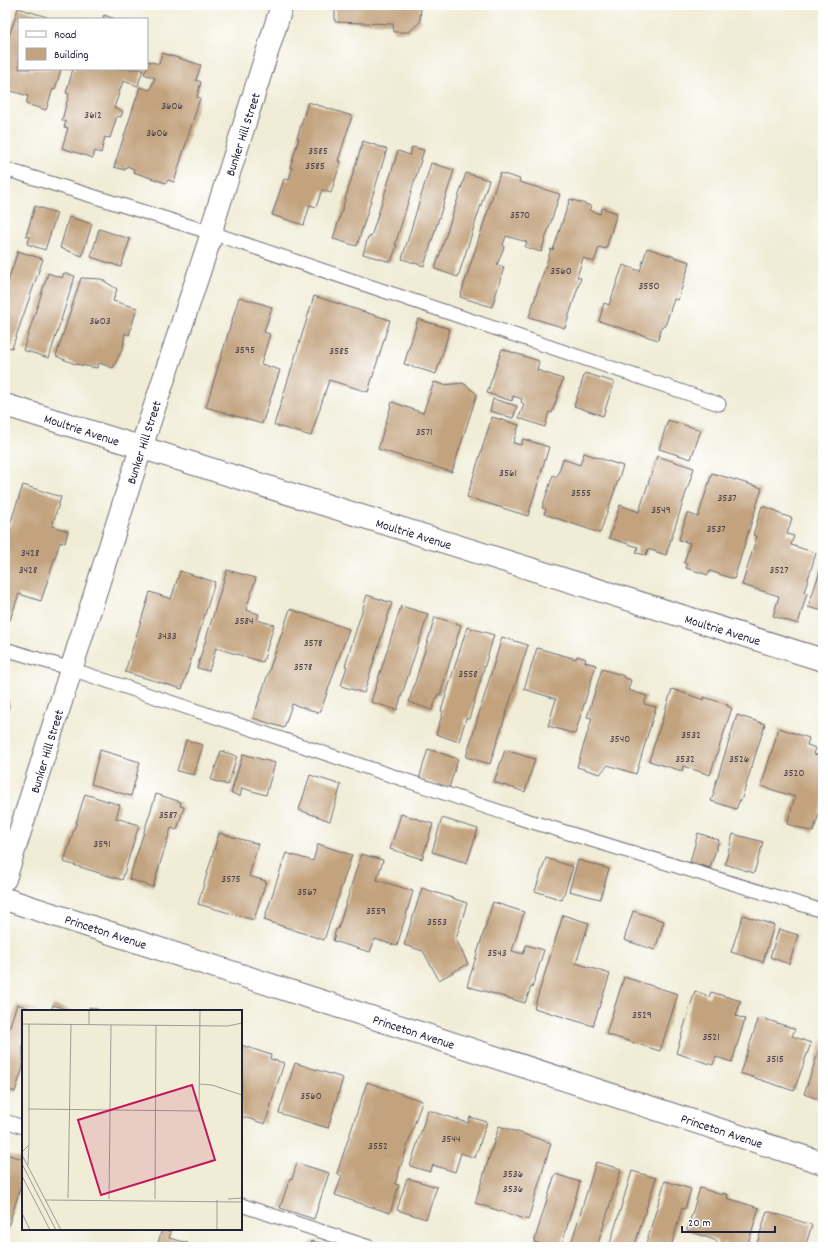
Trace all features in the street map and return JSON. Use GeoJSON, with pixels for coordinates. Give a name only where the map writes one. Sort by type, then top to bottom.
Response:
{"type":"FeatureCollection","features":[{"type":"Feature","properties":{"kind":"street","name":"Bunker Hill Street"},"geometry":{"type":"LineString","coordinates":[[5,880],[141,448],[212,233],[213,224],[282,5]]}},
{"type":"Feature","properties":{"kind":"street","name":"Moultrie Avenue"},"geometry":{"type":"LineString","coordinates":[[5,405],[823,660]]}},
{"type":"Feature","properties":{"kind":"street","name":"Princeton Avenue"},"geometry":{"type":"LineString","coordinates":[[5,899],[823,1163]]}},
{"type":"Feature","properties":{"kind":"lane"},"geometry":{"type":"LineString","coordinates":[[5,169],[212,233],[719,404]]}},
{"type":"Feature","properties":{"kind":"lane"},"geometry":{"type":"LineString","coordinates":[[5,648],[513,816],[823,911]]}},
{"type":"Feature","properties":{"kind":"lane"},"geometry":{"type":"LineString","coordinates":[[5,1121],[22,1127]]}},
{"type":"Feature","properties":{"kind":"lane"},"geometry":{"type":"LineString","coordinates":[[242,1205],[369,1247]]}},
{"type":"Feature","properties":{"kind":"building"},"geometry":{"type":"Polygon","coordinates":[[[335,5],[421,5],[420,22],[409,32],[394,32],[393,24],[335,22],[335,5]]]}},
{"type":"Feature","properties":{"kind":"building"},"geometry":{"type":"Polygon","coordinates":[[[18,8],[47,17],[18,18],[18,70],[61,70],[55,90],[53,89],[46,110],[26,104],[28,96],[5,89],[5,49],[18,8]]]}},
{"type":"Feature","properties":{"kind":"building"},"geometry":{"type":"Polygon","coordinates":[[[104,15],[112,18],[103,18],[104,15]]]}},
{"type":"Feature","properties":{"kind":"building"},"geometry":{"type":"Polygon","coordinates":[[[162,53],[201,65],[196,80],[201,82],[197,97],[200,98],[174,182],[168,180],[166,183],[133,172],[134,169],[127,166],[125,170],[114,167],[140,87],[150,90],[155,78],[144,74],[146,70],[148,70],[148,61],[159,64],[162,53]]]}},
{"type":"Feature","properties":{"kind":"building"},"geometry":{"type":"Polygon","coordinates":[[[73,70],[143,70],[138,86],[123,81],[114,108],[123,111],[121,117],[117,116],[110,138],[105,137],[101,153],[95,151],[93,158],[62,148],[68,128],[64,127],[66,122],[62,120],[69,94],[66,93],[73,70]]]}},
{"type":"Feature","properties":{"kind":"building"},"geometry":{"type":"Polygon","coordinates":[[[308,102],[352,116],[338,161],[341,161],[331,193],[322,190],[316,207],[310,205],[304,225],[272,215],[284,179],[289,180],[292,168],[290,168],[299,138],[297,138],[308,102]]]}},
{"type":"Feature","properties":{"kind":"building"},"geometry":{"type":"Polygon","coordinates":[[[363,141],[387,149],[357,246],[333,239],[363,141]]]}},
{"type":"Feature","properties":{"kind":"building"},"geometry":{"type":"Polygon","coordinates":[[[412,147],[424,150],[391,262],[363,254],[368,237],[371,237],[398,151],[410,155],[412,147]]]}},
{"type":"Feature","properties":{"kind":"building"},"geometry":{"type":"Polygon","coordinates":[[[431,163],[454,170],[424,266],[402,259],[431,163]]]}},
{"type":"Feature","properties":{"kind":"building"},"geometry":{"type":"Polygon","coordinates":[[[466,173],[489,180],[458,277],[435,269],[466,173]]]}},
{"type":"Feature","properties":{"kind":"building"},"geometry":{"type":"Polygon","coordinates":[[[500,173],[520,179],[519,182],[560,194],[541,252],[525,247],[527,242],[506,236],[503,245],[504,247],[497,265],[504,267],[492,307],[460,297],[500,173]]]}},
{"type":"Feature","properties":{"kind":"building"},"geometry":{"type":"Polygon","coordinates":[[[570,199],[591,206],[589,210],[600,214],[602,208],[617,213],[606,249],[599,247],[594,262],[583,258],[577,277],[581,278],[565,328],[529,317],[551,249],[553,250],[570,199]]]}},
{"type":"Feature","properties":{"kind":"building"},"geometry":{"type":"Polygon","coordinates":[[[35,206],[57,213],[45,250],[27,244],[30,237],[26,236],[35,206]]]}},
{"type":"Feature","properties":{"kind":"building"},"geometry":{"type":"Polygon","coordinates":[[[69,217],[92,224],[82,256],[60,248],[69,217]]]}},
{"type":"Feature","properties":{"kind":"building"},"geometry":{"type":"Polygon","coordinates":[[[99,229],[130,239],[121,267],[91,257],[99,229]]]}},
{"type":"Feature","properties":{"kind":"building"},"geometry":{"type":"Polygon","coordinates":[[[647,248],[690,262],[678,300],[674,299],[665,326],[662,326],[658,340],[599,321],[604,303],[609,305],[623,265],[640,271],[647,248]]]}},
{"type":"Feature","properties":{"kind":"building"},"geometry":{"type":"Polygon","coordinates":[[[18,251],[43,259],[12,348],[5,346],[5,290],[18,251]]]}},
{"type":"Feature","properties":{"kind":"building"},"geometry":{"type":"Polygon","coordinates":[[[48,273],[62,278],[64,273],[75,276],[49,358],[23,350],[48,273]]]}},
{"type":"Feature","properties":{"kind":"building"},"geometry":{"type":"Polygon","coordinates":[[[81,278],[101,279],[117,289],[113,301],[137,308],[129,335],[125,333],[123,348],[113,368],[99,363],[97,368],[75,364],[56,356],[81,278]]]}},
{"type":"Feature","properties":{"kind":"building"},"geometry":{"type":"Polygon","coordinates":[[[314,296],[390,320],[368,392],[329,380],[311,436],[274,425],[314,296]]]}},
{"type":"Feature","properties":{"kind":"building"},"geometry":{"type":"Polygon","coordinates":[[[239,297],[272,307],[264,332],[270,334],[261,364],[280,370],[262,424],[206,407],[239,297]]]}},
{"type":"Feature","properties":{"kind":"building"},"geometry":{"type":"Polygon","coordinates":[[[418,319],[450,329],[436,374],[404,364],[418,319]]]}},
{"type":"Feature","properties":{"kind":"building"},"geometry":{"type":"Polygon","coordinates":[[[502,349],[539,361],[537,370],[563,379],[552,413],[549,412],[545,427],[519,418],[524,404],[521,402],[522,399],[513,396],[512,401],[487,393],[502,349]]]}},
{"type":"Feature","properties":{"kind":"building"},"geometry":{"type":"Polygon","coordinates":[[[585,373],[614,382],[603,416],[574,406],[585,373]]]}},
{"type":"Feature","properties":{"kind":"building"},"geometry":{"type":"Polygon","coordinates":[[[434,382],[444,385],[463,383],[477,394],[452,472],[378,449],[392,402],[423,413],[434,382]]]}},
{"type":"Feature","properties":{"kind":"building"},"geometry":{"type":"Polygon","coordinates":[[[493,399],[517,406],[513,418],[490,411],[493,399]]]}},
{"type":"Feature","properties":{"kind":"building"},"geometry":{"type":"Polygon","coordinates":[[[492,417],[519,425],[513,443],[521,445],[523,439],[549,447],[528,516],[467,497],[492,417]]]}},
{"type":"Feature","properties":{"kind":"building"},"geometry":{"type":"Polygon","coordinates":[[[668,420],[701,430],[691,459],[659,449],[668,420]]]}},
{"type":"Feature","properties":{"kind":"building"},"geometry":{"type":"Polygon","coordinates":[[[584,453],[623,466],[600,533],[544,514],[546,509],[542,508],[553,475],[557,477],[563,459],[580,465],[584,453]]]}},
{"type":"Feature","properties":{"kind":"building"},"geometry":{"type":"Polygon","coordinates":[[[657,456],[694,468],[666,555],[648,549],[646,555],[636,553],[638,547],[609,538],[620,505],[639,512],[657,456]]]}},
{"type":"Feature","properties":{"kind":"building"},"geometry":{"type":"Polygon","coordinates":[[[712,473],[762,488],[734,579],[710,571],[708,575],[686,568],[687,564],[684,563],[690,543],[679,540],[687,513],[698,517],[712,473]]]}},
{"type":"Feature","properties":{"kind":"building"},"geometry":{"type":"Polygon","coordinates":[[[23,485],[61,497],[52,526],[68,531],[65,543],[60,542],[41,601],[19,594],[10,620],[5,619],[5,526],[9,527],[23,485]]]}},
{"type":"Feature","properties":{"kind":"building"},"geometry":{"type":"Polygon","coordinates":[[[762,506],[792,518],[787,534],[794,536],[791,545],[816,553],[804,592],[807,593],[798,624],[773,616],[779,596],[742,585],[757,536],[753,535],[762,506]]]}},
{"type":"Feature","properties":{"kind":"building"},"geometry":{"type":"Polygon","coordinates":[[[823,562],[823,611],[808,607],[823,562]]]}},
{"type":"Feature","properties":{"kind":"building"},"geometry":{"type":"Polygon","coordinates":[[[227,570],[256,578],[246,610],[259,614],[257,620],[274,625],[263,662],[216,648],[209,671],[197,668],[227,570]]]}},
{"type":"Feature","properties":{"kind":"building"},"geometry":{"type":"Polygon","coordinates":[[[180,571],[215,582],[182,689],[125,672],[150,592],[171,599],[180,571]]]}},
{"type":"Feature","properties":{"kind":"building"},"geometry":{"type":"Polygon","coordinates":[[[367,595],[392,603],[364,693],[341,686],[347,666],[345,666],[367,595]]]}},
{"type":"Feature","properties":{"kind":"building"},"geometry":{"type":"Polygon","coordinates":[[[401,606],[428,614],[397,710],[371,702],[401,606]]]}},
{"type":"Feature","properties":{"kind":"building"},"geometry":{"type":"Polygon","coordinates":[[[290,609],[349,629],[320,713],[292,704],[284,728],[253,718],[290,609]]]}},
{"type":"Feature","properties":{"kind":"building"},"geometry":{"type":"Polygon","coordinates":[[[435,617],[461,625],[440,695],[438,694],[432,710],[409,702],[435,617]]]}},
{"type":"Feature","properties":{"kind":"building"},"geometry":{"type":"Polygon","coordinates":[[[467,627],[494,635],[469,719],[466,718],[459,742],[436,734],[443,712],[441,711],[467,627]]]}},
{"type":"Feature","properties":{"kind":"building"},"geometry":{"type":"Polygon","coordinates":[[[502,637],[528,645],[490,764],[466,757],[502,637]]]}},
{"type":"Feature","properties":{"kind":"building"},"geometry":{"type":"Polygon","coordinates":[[[537,648],[576,659],[577,656],[586,659],[585,662],[596,665],[575,734],[548,726],[556,699],[524,689],[537,648]]]}},
{"type":"Feature","properties":{"kind":"building"},"geometry":{"type":"Polygon","coordinates":[[[602,669],[624,676],[623,677],[631,680],[628,690],[647,696],[644,704],[656,707],[636,774],[608,765],[600,774],[577,767],[592,718],[587,717],[602,669]]]}},
{"type":"Feature","properties":{"kind":"building"},"geometry":{"type":"Polygon","coordinates":[[[672,689],[704,700],[704,697],[728,705],[727,706],[732,708],[710,775],[683,766],[682,771],[649,761],[672,689]]]}},
{"type":"Feature","properties":{"kind":"building"},"geometry":{"type":"Polygon","coordinates":[[[8,701],[9,706],[5,715],[5,702],[8,701]]]}},
{"type":"Feature","properties":{"kind":"building"},"geometry":{"type":"Polygon","coordinates":[[[737,715],[765,724],[741,801],[740,800],[736,809],[711,801],[737,715]]]}},
{"type":"Feature","properties":{"kind":"building"},"geometry":{"type":"Polygon","coordinates":[[[779,728],[809,738],[807,745],[816,748],[814,754],[823,757],[823,802],[813,832],[787,824],[795,797],[761,786],[779,728]]]}},
{"type":"Feature","properties":{"kind":"building"},"geometry":{"type":"Polygon","coordinates":[[[186,740],[203,745],[194,775],[177,771],[186,740]]]}},
{"type":"Feature","properties":{"kind":"building"},"geometry":{"type":"Polygon","coordinates":[[[428,749],[458,759],[449,788],[419,779],[428,749]]]}},
{"type":"Feature","properties":{"kind":"building"},"geometry":{"type":"Polygon","coordinates":[[[100,750],[140,762],[131,796],[91,784],[100,750]]]}},
{"type":"Feature","properties":{"kind":"building"},"geometry":{"type":"Polygon","coordinates":[[[505,750],[535,759],[525,792],[494,782],[505,750]]]}},
{"type":"Feature","properties":{"kind":"building"},"geometry":{"type":"Polygon","coordinates":[[[221,751],[237,756],[228,785],[211,780],[221,751]]]}},
{"type":"Feature","properties":{"kind":"building"},"geometry":{"type":"Polygon","coordinates":[[[243,754],[275,763],[266,795],[242,788],[240,796],[231,793],[243,754]]]}},
{"type":"Feature","properties":{"kind":"building"},"geometry":{"type":"Polygon","coordinates":[[[310,775],[341,785],[330,821],[299,810],[310,775]]]}},
{"type":"Feature","properties":{"kind":"building"},"geometry":{"type":"Polygon","coordinates":[[[85,794],[120,805],[116,818],[139,825],[122,880],[64,862],[85,794]]]}},
{"type":"Feature","properties":{"kind":"building"},"geometry":{"type":"Polygon","coordinates":[[[156,794],[181,802],[180,806],[184,807],[177,830],[171,828],[153,887],[129,879],[156,794]]]}},
{"type":"Feature","properties":{"kind":"building"},"geometry":{"type":"Polygon","coordinates":[[[401,814],[433,824],[422,859],[390,849],[401,814]]]}},
{"type":"Feature","properties":{"kind":"building"},"geometry":{"type":"Polygon","coordinates":[[[442,818],[478,829],[467,863],[432,852],[442,818]]]}},
{"type":"Feature","properties":{"kind":"building"},"geometry":{"type":"Polygon","coordinates":[[[219,833],[258,844],[249,876],[266,881],[254,920],[198,904],[219,833]]]}},
{"type":"Feature","properties":{"kind":"building"},"geometry":{"type":"Polygon","coordinates":[[[698,833],[719,840],[710,868],[690,862],[698,833]]]}},
{"type":"Feature","properties":{"kind":"building"},"geometry":{"type":"Polygon","coordinates":[[[733,834],[763,842],[754,873],[725,864],[733,834]]]}},
{"type":"Feature","properties":{"kind":"building"},"geometry":{"type":"Polygon","coordinates":[[[318,844],[352,855],[324,940],[264,920],[286,853],[313,861],[318,844]]]}},
{"type":"Feature","properties":{"kind":"building"},"geometry":{"type":"Polygon","coordinates":[[[361,854],[383,860],[377,880],[413,891],[397,946],[375,939],[370,952],[333,941],[361,854]]]}},
{"type":"Feature","properties":{"kind":"building"},"geometry":{"type":"Polygon","coordinates":[[[546,858],[573,867],[562,900],[535,891],[546,858]]]}},
{"type":"Feature","properties":{"kind":"building"},"geometry":{"type":"Polygon","coordinates":[[[578,860],[609,869],[600,899],[569,891],[578,860]]]}},
{"type":"Feature","properties":{"kind":"building"},"geometry":{"type":"Polygon","coordinates":[[[422,888],[467,903],[456,939],[468,964],[439,980],[423,951],[404,945],[422,888]]]}},
{"type":"Feature","properties":{"kind":"building"},"geometry":{"type":"Polygon","coordinates":[[[493,902],[524,912],[512,951],[523,954],[526,945],[544,950],[532,988],[531,987],[525,1003],[467,986],[493,902]]]}},
{"type":"Feature","properties":{"kind":"building"},"geometry":{"type":"Polygon","coordinates":[[[633,911],[664,921],[655,950],[624,940],[633,911]]]}},
{"type":"Feature","properties":{"kind":"building"},"geometry":{"type":"Polygon","coordinates":[[[563,915],[589,923],[576,963],[610,974],[593,1026],[534,1008],[563,915]]]}},
{"type":"Feature","properties":{"kind":"building"},"geometry":{"type":"Polygon","coordinates":[[[743,915],[774,925],[763,962],[731,952],[743,915]]]}},
{"type":"Feature","properties":{"kind":"building"},"geometry":{"type":"Polygon","coordinates":[[[779,929],[798,935],[789,964],[770,957],[779,929]]]}},
{"type":"Feature","properties":{"kind":"building"},"geometry":{"type":"Polygon","coordinates":[[[624,977],[678,994],[660,1051],[606,1034],[624,977]]]}},
{"type":"Feature","properties":{"kind":"building"},"geometry":{"type":"Polygon","coordinates":[[[695,991],[709,997],[711,992],[741,1001],[736,1016],[745,1019],[732,1062],[716,1057],[713,1065],[676,1053],[695,991]]]}},
{"type":"Feature","properties":{"kind":"building"},"geometry":{"type":"Polygon","coordinates":[[[17,1004],[35,1010],[22,1010],[22,1070],[15,1092],[5,1088],[5,1041],[17,1004]]]}},
{"type":"Feature","properties":{"kind":"building"},"geometry":{"type":"Polygon","coordinates":[[[53,1005],[69,1010],[51,1010],[53,1005]]]}},
{"type":"Feature","properties":{"kind":"building"},"geometry":{"type":"Polygon","coordinates":[[[90,1007],[100,1010],[89,1010],[90,1007]]]}},
{"type":"Feature","properties":{"kind":"building"},"geometry":{"type":"Polygon","coordinates":[[[759,1017],[795,1029],[792,1036],[811,1043],[794,1091],[740,1073],[759,1017]]]}},
{"type":"Feature","properties":{"kind":"building"},"geometry":{"type":"Polygon","coordinates":[[[823,1038],[823,1101],[804,1094],[823,1038]]]}},
{"type":"Feature","properties":{"kind":"building"},"geometry":{"type":"Polygon","coordinates":[[[242,1045],[271,1055],[270,1059],[284,1063],[265,1124],[242,1116],[242,1045]]]}},
{"type":"Feature","properties":{"kind":"building"},"geometry":{"type":"Polygon","coordinates":[[[295,1063],[343,1078],[328,1128],[279,1113],[295,1063]]]}},
{"type":"Feature","properties":{"kind":"building"},"geometry":{"type":"Polygon","coordinates":[[[367,1082],[422,1101],[395,1184],[399,1185],[390,1213],[335,1195],[342,1176],[337,1173],[367,1082]]]}},
{"type":"Feature","properties":{"kind":"building"},"geometry":{"type":"Polygon","coordinates":[[[428,1110],[468,1123],[470,1117],[487,1122],[475,1158],[461,1153],[455,1172],[433,1165],[430,1172],[410,1166],[428,1110]]]}},
{"type":"Feature","properties":{"kind":"building"},"geometry":{"type":"Polygon","coordinates":[[[499,1126],[551,1143],[528,1220],[475,1203],[499,1126]]]}},
{"type":"Feature","properties":{"kind":"building"},"geometry":{"type":"Polygon","coordinates":[[[5,1154],[22,1159],[22,1182],[5,1237],[5,1154]]]}},
{"type":"Feature","properties":{"kind":"building"},"geometry":{"type":"Polygon","coordinates":[[[596,1162],[621,1169],[597,1247],[570,1247],[596,1162]]]}},
{"type":"Feature","properties":{"kind":"building"},"geometry":{"type":"Polygon","coordinates":[[[297,1163],[329,1173],[314,1219],[280,1208],[290,1178],[292,1179],[297,1163]]]}},
{"type":"Feature","properties":{"kind":"building"},"geometry":{"type":"Polygon","coordinates":[[[632,1171],[656,1178],[634,1247],[609,1247],[632,1171]]]}},
{"type":"Feature","properties":{"kind":"building"},"geometry":{"type":"Polygon","coordinates":[[[555,1174],[580,1182],[561,1247],[550,1247],[534,1242],[555,1174]]]}},
{"type":"Feature","properties":{"kind":"building"},"geometry":{"type":"Polygon","coordinates":[[[407,1178],[437,1187],[426,1219],[397,1210],[407,1178]]]}},
{"type":"Feature","properties":{"kind":"building"},"geometry":{"type":"Polygon","coordinates":[[[665,1181],[691,1189],[685,1209],[682,1208],[671,1247],[645,1247],[665,1181]]]}},
{"type":"Feature","properties":{"kind":"building"},"geometry":{"type":"Polygon","coordinates":[[[700,1188],[722,1195],[723,1193],[728,1195],[727,1198],[759,1208],[747,1247],[725,1247],[726,1243],[724,1243],[723,1246],[717,1244],[717,1241],[687,1230],[700,1188]]]}},
{"type":"Feature","properties":{"kind":"building"},"geometry":{"type":"Polygon","coordinates":[[[767,1211],[812,1225],[805,1247],[756,1247],[767,1211]]]}},
{"type":"Feature","properties":{"kind":"building"},"geometry":{"type":"Polygon","coordinates":[[[162,1230],[171,1232],[169,1238],[188,1243],[187,1247],[157,1247],[162,1230]]]}},
{"type":"Feature","properties":{"kind":"building"},"geometry":{"type":"Polygon","coordinates":[[[312,1241],[331,1247],[310,1247],[312,1241]]]}}]}
